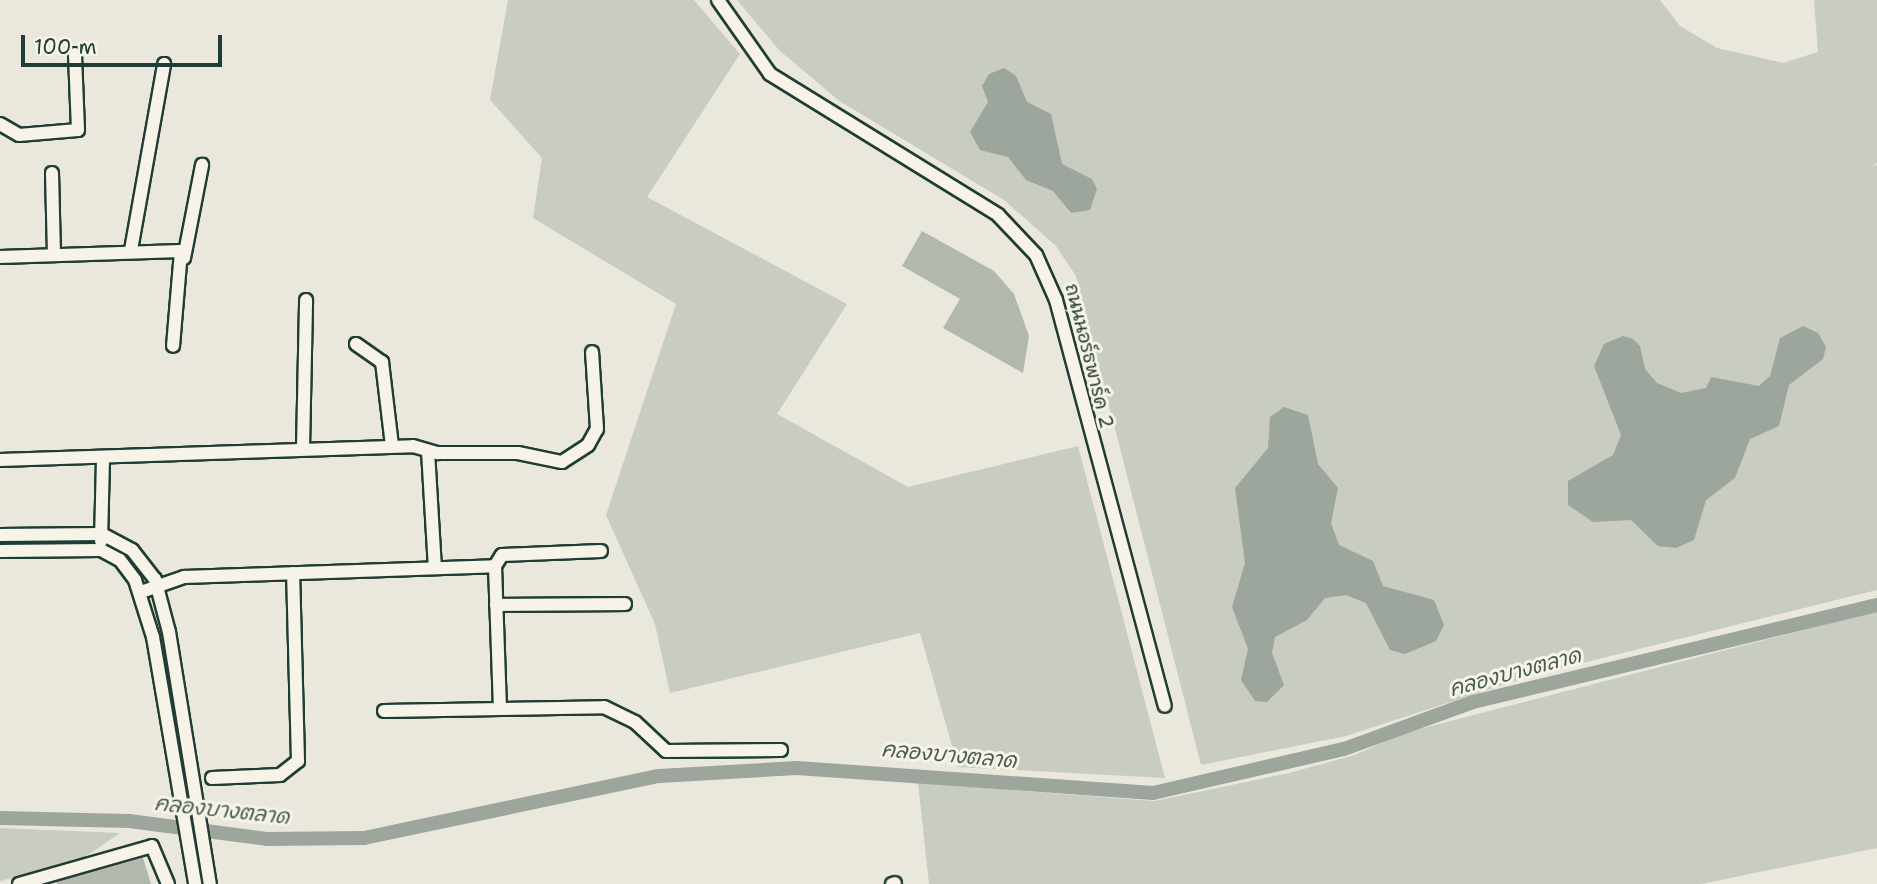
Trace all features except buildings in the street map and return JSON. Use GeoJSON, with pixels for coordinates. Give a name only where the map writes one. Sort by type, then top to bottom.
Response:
{"type":"FeatureCollection","features":[{"type":"Feature","properties":{"kind":"street","name":"ถนนนอร์ธพาร์ค 2"},"geometry":{"type":"LineString","coordinates":[[718,0],[771,74],[998,215],[1036,255],[1056,300],[1165,706]]}},
{"type":"Feature","properties":{"kind":"street"},"geometry":{"type":"LineString","coordinates":[[0,124],[19,135],[78,130],[75,54]]}},
{"type":"Feature","properties":{"kind":"street"},"geometry":{"type":"LineString","coordinates":[[131,250],[164,64]]}},
{"type":"Feature","properties":{"kind":"street"},"geometry":{"type":"LineString","coordinates":[[173,346],[184,258],[202,165]]}},
{"type":"Feature","properties":{"kind":"street"},"geometry":{"type":"LineString","coordinates":[[52,173],[54,255]]}},
{"type":"Feature","properties":{"kind":"street"},"geometry":{"type":"LineString","coordinates":[[0,257],[174,249],[184,258]]}},
{"type":"Feature","properties":{"kind":"street"},"geometry":{"type":"LineString","coordinates":[[303,448],[306,300]]}},
{"type":"Feature","properties":{"kind":"street"},"geometry":{"type":"LineString","coordinates":[[356,344],[382,362],[392,446]]}},
{"type":"Feature","properties":{"kind":"street"},"geometry":{"type":"LineString","coordinates":[[0,460],[392,446],[428,451],[518,453],[551,461],[575,455],[597,429],[592,352]]}},
{"type":"Feature","properties":{"kind":"street"},"geometry":{"type":"LineString","coordinates":[[428,451],[435,568]]}},
{"type":"Feature","properties":{"kind":"street"},"geometry":{"type":"LineString","coordinates":[[101,550],[103,458]]}},
{"type":"Feature","properties":{"kind":"street"},"geometry":{"type":"LineString","coordinates":[[0,535],[102,534],[132,550],[157,586],[210,880]]}},
{"type":"Feature","properties":{"kind":"street"},"geometry":{"type":"LineString","coordinates":[[0,551],[101,550],[120,560],[141,592],[195,881]]}},
{"type":"Feature","properties":{"kind":"street"},"geometry":{"type":"LineString","coordinates":[[500,709],[495,566],[502,555],[601,551]]}},
{"type":"Feature","properties":{"kind":"street"},"geometry":{"type":"LineString","coordinates":[[141,592],[184,578],[495,566]]}},
{"type":"Feature","properties":{"kind":"street"},"geometry":{"type":"LineString","coordinates":[[212,778],[280,775],[298,761],[293,573]]}},
{"type":"Feature","properties":{"kind":"street"},"geometry":{"type":"LineString","coordinates":[[496,605],[625,604]]}},
{"type":"Feature","properties":{"kind":"street"},"geometry":{"type":"LineString","coordinates":[[384,711],[604,707],[677,753],[781,750]]}},
{"type":"Feature","properties":{"kind":"street"},"geometry":{"type":"LineString","coordinates":[[19,884],[152,846],[168,884]]}},
{"type":"Feature","properties":{"kind":"shaded area"},"geometry":{"type":"Polygon","coordinates":[[[508,0],[694,0],[740,54],[647,197],[847,304],[777,414],[908,487],[1078,446],[1165,778],[958,767],[920,633],[670,693],[655,624],[606,515],[676,304],[533,218],[542,158],[490,100],[508,0]]]}},
{"type":"Feature","properties":{"kind":"shaded area"},"geometry":{"type":"Polygon","coordinates":[[[737,0],[1660,0],[1680,26],[1717,48],[1783,63],[1818,52],[1814,0],[1877,0],[1877,163],[1871,167],[1877,165],[1877,590],[1534,675],[1346,736],[1201,765],[1076,276],[1056,246],[1004,200],[838,100],[779,50],[737,0]]]}},
{"type":"Feature","properties":{"kind":"shaded area"},"geometry":{"type":"Polygon","coordinates":[[[1004,68],[1016,76],[1027,102],[1051,114],[1062,164],[1092,179],[1097,189],[1090,210],[1071,213],[1053,191],[1026,180],[1008,157],[980,150],[970,132],[988,102],[982,86],[989,74],[1004,68]]]}},
{"type":"Feature","properties":{"kind":"shaded area"},"geometry":{"type":"Polygon","coordinates":[[[1803,326],[1818,333],[1826,347],[1823,359],[1789,385],[1779,426],[1750,439],[1735,478],[1706,500],[1694,540],[1676,548],[1658,546],[1631,520],[1593,522],[1568,505],[1568,481],[1613,455],[1621,435],[1594,366],[1604,344],[1623,336],[1633,339],[1640,346],[1645,369],[1657,383],[1681,393],[1706,388],[1711,377],[1759,386],[1770,376],[1780,338],[1803,326]]]}},
{"type":"Feature","properties":{"kind":"shaded area"},"geometry":{"type":"Polygon","coordinates":[[[1284,407],[1308,415],[1318,464],[1338,488],[1331,523],[1339,545],[1373,561],[1383,586],[1434,600],[1444,625],[1436,641],[1405,654],[1390,650],[1366,603],[1346,595],[1325,598],[1307,620],[1275,637],[1272,653],[1284,685],[1267,702],[1255,701],[1241,680],[1248,649],[1232,607],[1245,563],[1235,488],[1268,448],[1270,417],[1284,407]]]}},
{"type":"Feature","properties":{"kind":"shaded area"},"geometry":{"type":"Polygon","coordinates":[[[1877,611],[1877,848],[1701,884],[929,884],[918,783],[1155,801],[1289,773],[1355,755],[1404,733],[1877,611]]]}},
{"type":"Feature","properties":{"kind":"shaded area"},"geometry":{"type":"Polygon","coordinates":[[[0,828],[120,833],[79,861],[0,881],[0,828]]]}},
{"type":"Feature","properties":{"kind":"waterway","name":"คลองบางตลาด"},"geometry":{"type":"LineString","coordinates":[[0,818],[129,821],[267,839],[364,838],[659,776],[797,768],[1153,793],[1344,749],[1473,702],[1877,605]]}}]}
